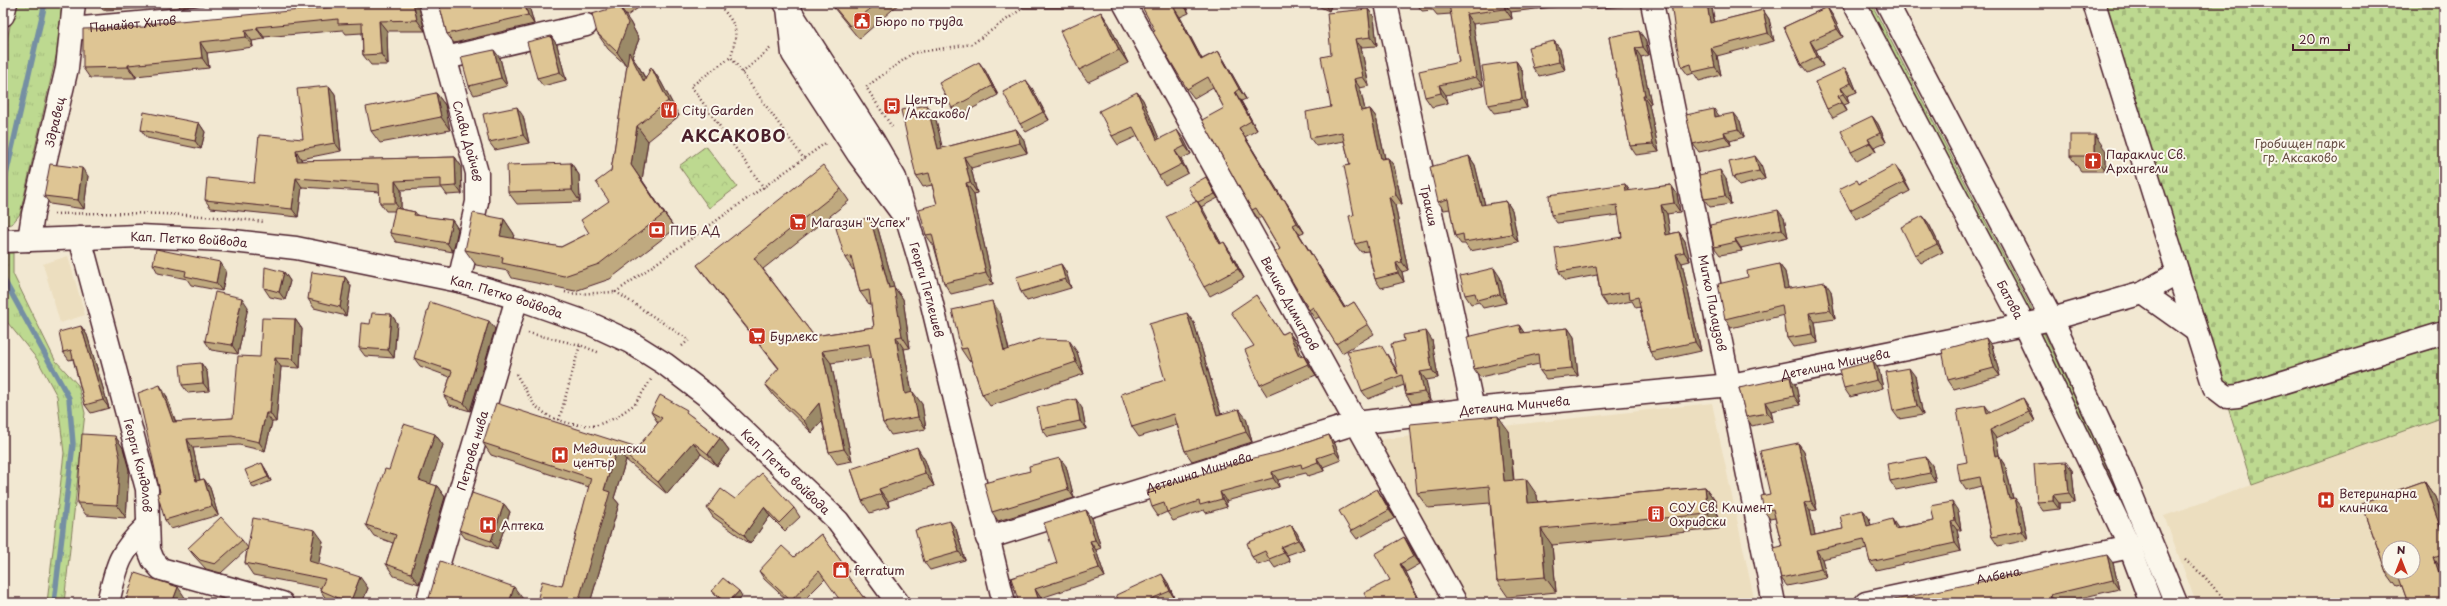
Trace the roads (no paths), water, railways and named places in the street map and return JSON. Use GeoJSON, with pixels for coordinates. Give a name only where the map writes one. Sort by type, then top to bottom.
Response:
{"type":"FeatureCollection","features":[{"type":"Feature","properties":{"kind":"street"},"geometry":{"type":"LineString","coordinates":[[3,15],[6,3]]}},
{"type":"Feature","properties":{"kind":"street","name":"Здравец"},"geometry":{"type":"LineString","coordinates":[[29,240],[33,214],[67,68],[74,3]]}},
{"type":"Feature","properties":{"kind":"street","name":"Панайот Хитов"},"geometry":{"type":"LineString","coordinates":[[71,29],[362,3]]}},
{"type":"Feature","properties":{"kind":"street","name":"Слави Дойчев"},"geometry":{"type":"LineString","coordinates":[[430,3],[477,174],[477,202],[459,281]]}},
{"type":"Feature","properties":{"kind":"street","name":"Велико Димитров"},"geometry":{"type":"LineString","coordinates":[[1124,3],[1456,603]]}},
{"type":"Feature","properties":{"kind":"street","name":"Тракия"},"geometry":{"type":"LineString","coordinates":[[1386,3],[1472,409]]}},
{"type":"Feature","properties":{"kind":"street","name":"Митко Палаузов"},"geometry":{"type":"LineString","coordinates":[[1652,3],[1731,385],[1774,603]]}},
{"type":"Feature","properties":{"kind":"street","name":"Батова"},"geometry":{"type":"LineString","coordinates":[[1854,3],[2024,325],[2130,547],[2151,603]]}},
{"type":"Feature","properties":{"kind":"street"},"geometry":{"type":"LineString","coordinates":[[1887,3],[2052,318],[2120,467],[2176,603]]}},
{"type":"Feature","properties":{"kind":"street"},"geometry":{"type":"LineString","coordinates":[[2094,3],[2195,330],[2214,387],[2222,395],[2233,397],[2444,333]]}},
{"type":"Feature","properties":{"kind":"street","name":"Георги Петлешев"},"geometry":{"type":"LineString","coordinates":[[788,4],[895,178],[930,296],[987,538],[1004,603]]}},
{"type":"Feature","properties":{"kind":"street"},"geometry":{"type":"LineString","coordinates":[[446,58],[586,25]]}},
{"type":"Feature","properties":{"kind":"street","name":"Кап. Петко войвода"},"geometry":{"type":"LineString","coordinates":[[3,241],[139,236],[224,240],[296,248],[459,281],[517,298],[591,324],[630,342],[666,364],[707,396],[838,521],[898,603]]}},
{"type":"Feature","properties":{"kind":"street","name":"Георги Кондолов"},"geometry":{"type":"LineString","coordinates":[[80,238],[147,489],[147,526],[149,550],[153,560],[162,569],[282,603]]}},
{"type":"Feature","properties":{"kind":"street","name":"Детелина Минчева"},"geometry":{"type":"LineString","coordinates":[[987,538],[1356,423],[1472,409],[1731,385],[2052,318],[2143,294],[2178,273]]}},
{"type":"Feature","properties":{"kind":"street"},"geometry":{"type":"LineString","coordinates":[[2143,294],[2195,330]]}},
{"type":"Feature","properties":{"kind":"street","name":"Петрова нива"},"geometry":{"type":"LineString","coordinates":[[427,603],[517,298]]}},
{"type":"Feature","properties":{"kind":"street"},"geometry":{"type":"LineString","coordinates":[[108,603],[117,566],[127,545],[147,526]]}},
{"type":"Feature","properties":{"kind":"street","name":"Албена"},"geometry":{"type":"LineString","coordinates":[[1866,603],[2130,547]]}},
{"type":"Feature","properties":{"kind":"waterway"},"geometry":{"type":"LineString","coordinates":[[3,188],[45,3]]}},
{"type":"Feature","properties":{"kind":"waterway"},"geometry":{"type":"LineString","coordinates":[[3,278],[69,398],[73,444],[54,603]]}},
{"type":"Feature","properties":{"kind":"place","name":"Бюро по труда"},"geometry":{"type":"Point","coordinates":[862,21]}},
{"type":"Feature","properties":{"kind":"place","name":"Център /Аксаково/"},"geometry":{"type":"Point","coordinates":[892,106]}},
{"type":"Feature","properties":{"kind":"place","name":"City Garden"},"geometry":{"type":"Point","coordinates":[669,110]}},
{"type":"Feature","properties":{"kind":"place","name":"Параклис Св. Архангели"},"geometry":{"type":"Point","coordinates":[2093,161]}},
{"type":"Feature","properties":{"kind":"place","name":"Магазин \"Успех\""},"geometry":{"type":"Point","coordinates":[798,222]}},
{"type":"Feature","properties":{"kind":"place","name":"ПИБ АД"},"geometry":{"type":"Point","coordinates":[657,230]}},
{"type":"Feature","properties":{"kind":"place","name":"Бурлекс"},"geometry":{"type":"Point","coordinates":[757,336]}},
{"type":"Feature","properties":{"kind":"place","name":"Медицински център"},"geometry":{"type":"Point","coordinates":[560,455]}},
{"type":"Feature","properties":{"kind":"place","name":"Ветеринарна клиника"},"geometry":{"type":"Point","coordinates":[2326,500]}},
{"type":"Feature","properties":{"kind":"place","name":"СОУ Св. Климент Охридски"},"geometry":{"type":"Point","coordinates":[1656,514]}},
{"type":"Feature","properties":{"kind":"place","name":"Аптека"},"geometry":{"type":"Point","coordinates":[488,525]}},
{"type":"Feature","properties":{"kind":"place","name":"ferratum"},"geometry":{"type":"Point","coordinates":[841,570]}},
{"type":"Feature","properties":{"kind":"district","name":"АКСАКОВО"},"geometry":{"type":"Point","coordinates":[734,135]}},
{"type":"Feature","properties":{"kind":"park label","name":"Гробищен парк гр. Аксаково"},"geometry":{"type":"Point","coordinates":[2300,150]}}]}
